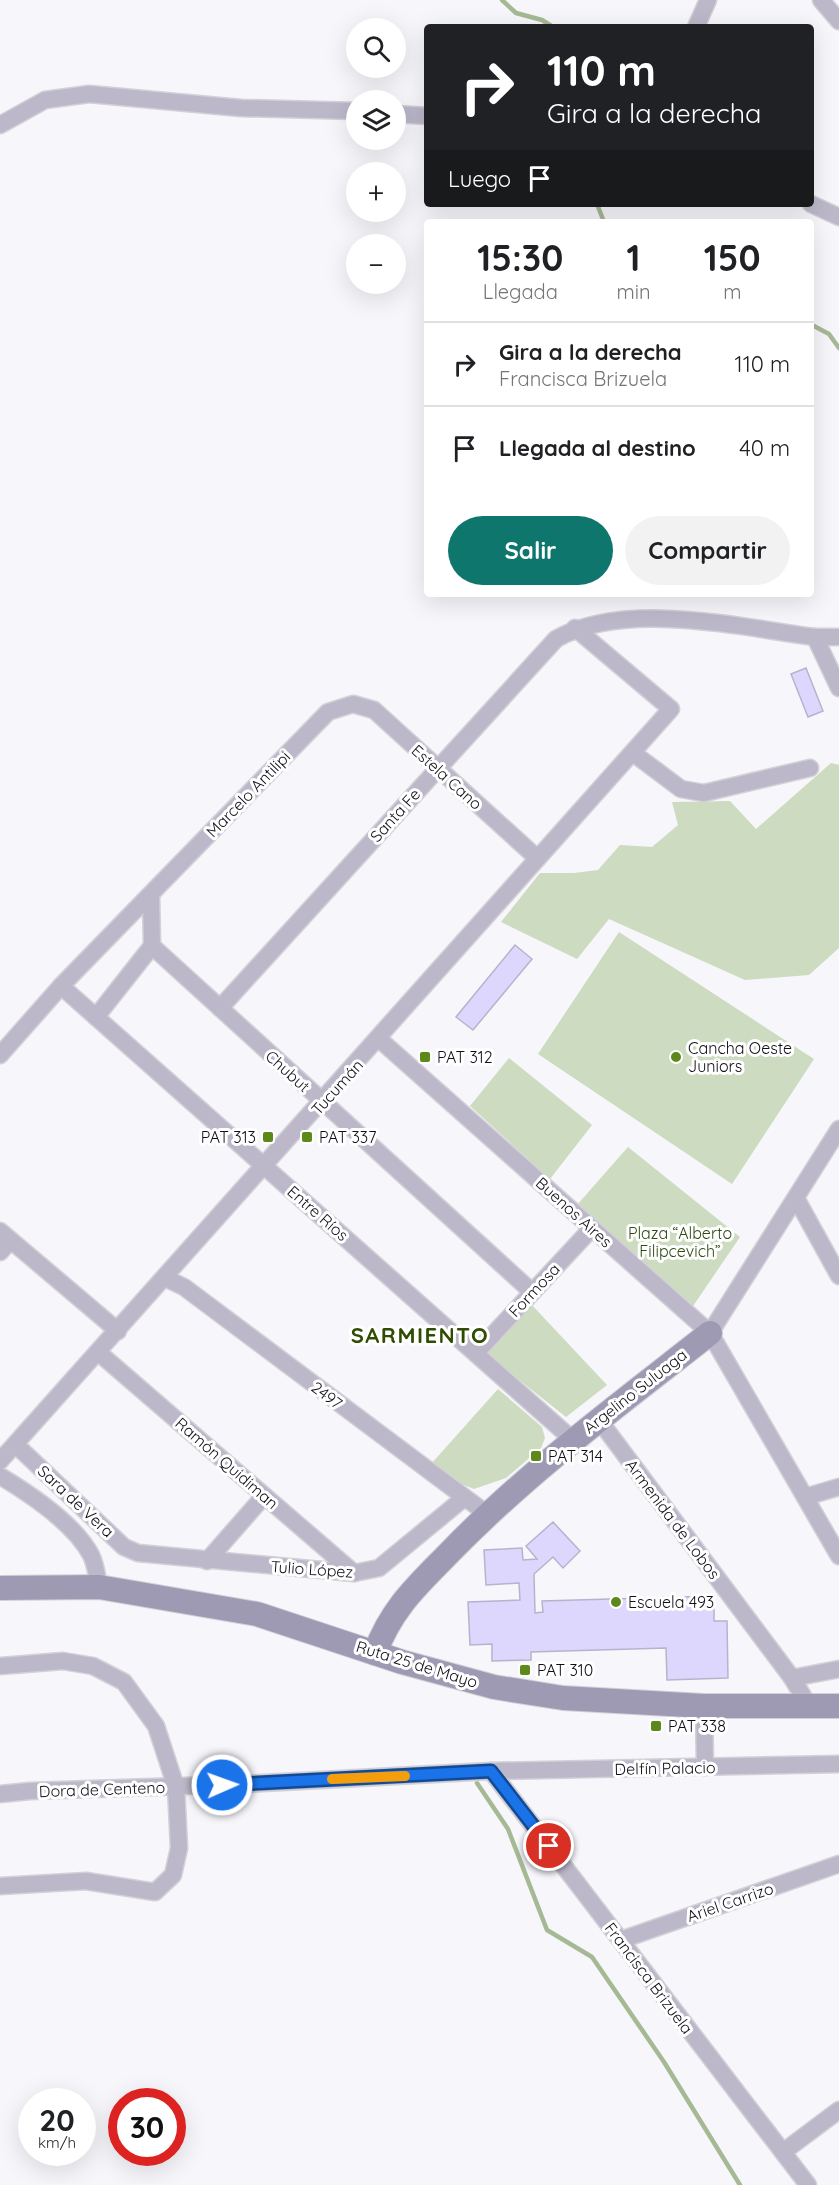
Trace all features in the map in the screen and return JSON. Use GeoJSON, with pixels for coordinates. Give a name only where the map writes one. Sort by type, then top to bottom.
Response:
{"type":"FeatureCollection","features":[{"type":"Feature","properties":{"kind":"main road","name":"Argelino Suluaga"},"geometry":{"type":"LineString","coordinates":[[375,1653],[397,1607],[487,1514],[573,1440],[710,1333]]}},
{"type":"Feature","properties":{"kind":"main road","name":"Ruta 25 de Mayo"},"geometry":{"type":"LineString","coordinates":[[0,1588],[99,1587],[257,1614],[375,1653],[494,1687],[563,1698],[704,1706],[839,1706]]}},
{"type":"Feature","properties":{"kind":"street"},"geometry":{"type":"LineString","coordinates":[[697,24],[708,0]]}},
{"type":"Feature","properties":{"kind":"street"},"geometry":{"type":"LineString","coordinates":[[821,0],[839,21]]}},
{"type":"Feature","properties":{"kind":"street"},"geometry":{"type":"LineString","coordinates":[[0,125],[45,100],[89,94],[241,108],[346,111]]}},
{"type":"Feature","properties":{"kind":"street"},"geometry":{"type":"LineString","coordinates":[[406,115],[424,116]]}},
{"type":"Feature","properties":{"kind":"street"},"geometry":{"type":"LineString","coordinates":[[814,205],[839,217]]}},
{"type":"Feature","properties":{"kind":"street"},"geometry":{"type":"LineString","coordinates":[[575,628],[664,617],[815,637],[839,637]]}},
{"type":"Feature","properties":{"kind":"street","name":"Tucumán"},"geometry":{"type":"LineString","coordinates":[[0,1461],[380,1039],[537,858],[671,709],[575,628]]}},
{"type":"Feature","properties":{"kind":"street","name":"Santa Fe"},"geometry":{"type":"LineString","coordinates":[[220,1008],[556,639],[575,628]]}},
{"type":"Feature","properties":{"kind":"street"},"geometry":{"type":"LineString","coordinates":[[815,637],[839,688]]}},
{"type":"Feature","properties":{"kind":"street","name":"Estela Cano"},"geometry":{"type":"LineString","coordinates":[[353,704],[374,710],[537,858]]}},
{"type":"Feature","properties":{"kind":"street","name":"Marcelo Antilipi"},"geometry":{"type":"LineString","coordinates":[[0,1055],[61,987],[328,712],[353,704]]}},
{"type":"Feature","properties":{"kind":"street"},"geometry":{"type":"LineString","coordinates":[[633,753],[681,789],[704,793],[810,768]]}},
{"type":"Feature","properties":{"kind":"street"},"geometry":{"type":"LineString","coordinates":[[96,1017],[152,946],[151,895]]}},
{"type":"Feature","properties":{"kind":"street","name":"Chubut"},"geometry":{"type":"LineString","coordinates":[[152,946],[532,1292]]}},
{"type":"Feature","properties":{"kind":"street","name":"Entre Ríos"},"geometry":{"type":"LineString","coordinates":[[61,987],[573,1440]]}},
{"type":"Feature","properties":{"kind":"street","name":"Buenos Aires"},"geometry":{"type":"LineString","coordinates":[[380,1039],[710,1333],[839,1556]]}},
{"type":"Feature","properties":{"kind":"street","name":"Argelino Suluaga"},"geometry":{"type":"LineString","coordinates":[[710,1333],[839,1129]]}},
{"type":"Feature","properties":{"kind":"street"},"geometry":{"type":"LineString","coordinates":[[796,1198],[839,1276]]}},
{"type":"Feature","properties":{"kind":"street","name":"Formosa"},"geometry":{"type":"LineString","coordinates":[[476,1353],[591,1227]]}},
{"type":"Feature","properties":{"kind":"street"},"geometry":{"type":"LineString","coordinates":[[3,1241],[118,1331]]}},
{"type":"Feature","properties":{"kind":"street","name":"2497"},"geometry":{"type":"LineString","coordinates":[[165,1278],[184,1287],[487,1514]]}},
{"type":"Feature","properties":{"kind":"street","name":"Ramón Quidiman"},"geometry":{"type":"LineString","coordinates":[[99,1353],[354,1574]]}},
{"type":"Feature","properties":{"kind":"street","name":"Armenida de Lobos"},"geometry":{"type":"LineString","coordinates":[[599,1420],[792,1678],[809,1706]]}},
{"type":"Feature","properties":{"kind":"street","name":"Sara de Vera"},"geometry":{"type":"LineString","coordinates":[[16,1445],[124,1547],[138,1553]]}},
{"type":"Feature","properties":{"kind":"street"},"geometry":{"type":"LineString","coordinates":[[0,1476],[35,1498],[76,1536],[95,1565],[99,1587]]}},
{"type":"Feature","properties":{"kind":"street"},"geometry":{"type":"LineString","coordinates":[[805,1497],[839,1487]]}},
{"type":"Feature","properties":{"kind":"street"},"geometry":{"type":"LineString","coordinates":[[207,1561],[264,1496]]}},
{"type":"Feature","properties":{"kind":"street","name":"Tulio López"},"geometry":{"type":"LineString","coordinates":[[138,1553],[354,1574],[379,1568],[464,1498]]}},
{"type":"Feature","properties":{"kind":"street"},"geometry":{"type":"LineString","coordinates":[[0,1666],[63,1661],[93,1666],[124,1682],[156,1726],[176,1787],[179,1848],[173,1875],[155,1892],[86,1881],[0,1887]]}},
{"type":"Feature","properties":{"kind":"street"},"geometry":{"type":"LineString","coordinates":[[792,1678],[839,1669]]}},
{"type":"Feature","properties":{"kind":"street"},"geometry":{"type":"LineString","coordinates":[[704,1706],[705,1767]]}},
{"type":"Feature","properties":{"kind":"street","name":"Delfín Palacio"},"geometry":{"type":"LineString","coordinates":[[491,1771],[839,1764]]}},
{"type":"Feature","properties":{"kind":"street","name":"Dora de Centeno"},"geometry":{"type":"LineString","coordinates":[[0,1794],[491,1771]]}},
{"type":"Feature","properties":{"kind":"street","name":"Francisca Brizuela"},"geometry":{"type":"LineString","coordinates":[[491,1771],[808,2185]]}},
{"type":"Feature","properties":{"kind":"street","name":"Ariel Carrizo"},"geometry":{"type":"LineString","coordinates":[[621,1940],[839,1864]]}},
{"type":"Feature","properties":{"kind":"street"},"geometry":{"type":"LineString","coordinates":[[783,2152],[839,2110]]}},
{"type":"Feature","properties":{"kind":"green space"},"geometry":{"type":"Polygon","coordinates":[[[831,763],[839,765],[839,948],[809,975],[745,980],[609,919],[577,959],[501,922],[540,873],[598,870],[620,845],[652,847],[678,825],[672,802],[730,801],[756,829],[831,763]]]}},
{"type":"Feature","properties":{"kind":"green space","name":"Cancha Oeste Juniors"},"geometry":{"type":"Polygon","coordinates":[[[619,932],[814,1059],[732,1184],[538,1054],[619,932]]]}},
{"type":"Feature","properties":{"kind":"green space"},"geometry":{"type":"Polygon","coordinates":[[[509,1058],[592,1125],[550,1179],[470,1106],[509,1058]]]}},
{"type":"Feature","properties":{"kind":"green space","name":"Plaza “Alberto Filipcevich”"},"geometry":{"type":"Polygon","coordinates":[[[628,1147],[740,1237],[691,1309],[577,1205],[628,1147]]]}},
{"type":"Feature","properties":{"kind":"green space"},"geometry":{"type":"Polygon","coordinates":[[[530,1303],[607,1385],[566,1417],[484,1352],[530,1303]]]}},
{"type":"Feature","properties":{"kind":"green space"},"geometry":{"type":"Polygon","coordinates":[[[498,1389],[542,1427],[545,1438],[541,1448],[506,1478],[474,1489],[444,1477],[431,1464],[498,1389]]]}},
{"type":"Feature","properties":{"kind":"building"},"geometry":{"type":"Polygon","coordinates":[[[806,668],[823,711],[808,717],[791,674],[806,668]]]}},
{"type":"Feature","properties":{"kind":"building"},"geometry":{"type":"Polygon","coordinates":[[[515,945],[532,959],[473,1030],[456,1017],[515,945]]]}},
{"type":"Feature","properties":{"kind":"building"},"geometry":{"type":"Polygon","coordinates":[[[553,1522],[580,1551],[563,1568],[553,1557],[534,1574],[535,1613],[543,1612],[542,1601],[714,1596],[714,1621],[727,1621],[728,1678],[667,1680],[666,1648],[531,1652],[531,1660],[492,1661],[492,1644],[470,1645],[468,1602],[520,1600],[519,1583],[486,1585],[484,1550],[522,1548],[523,1560],[537,1559],[526,1546],[553,1522]]]}},
{"type":"Feature","properties":{"kind":"waterway"},"geometry":{"type":"LineString","coordinates":[[502,0],[516,13],[548,24]]}},
{"type":"Feature","properties":{"kind":"waterway"},"geometry":{"type":"LineString","coordinates":[[598,207],[603,219]]}},
{"type":"Feature","properties":{"kind":"waterway"},"geometry":{"type":"LineString","coordinates":[[814,326],[829,334],[839,348]]}},
{"type":"Feature","properties":{"kind":"waterway"},"geometry":{"type":"LineString","coordinates":[[477,1783],[508,1829],[547,1930],[592,1957],[664,2062],[740,2185]]}},
{"type":"Feature","properties":{"kind":"slow traffic"},"geometry":{"type":"LineString","coordinates":[[332,1779],[405,1776]]}},
{"type":"Feature","properties":{"kind":"place","name":"PAT 312"},"geometry":{"type":"Point","coordinates":[425,1057]}},
{"type":"Feature","properties":{"kind":"place","name":"Cancha Oeste Juniors"},"geometry":{"type":"Point","coordinates":[676,1057]}},
{"type":"Feature","properties":{"kind":"place","name":"PAT 313"},"geometry":{"type":"Point","coordinates":[268,1137]}},
{"type":"Feature","properties":{"kind":"place","name":"PAT 337"},"geometry":{"type":"Point","coordinates":[307,1137]}},
{"type":"Feature","properties":{"kind":"place","name":"PAT 314"},"geometry":{"type":"Point","coordinates":[536,1456]}},
{"type":"Feature","properties":{"kind":"place","name":"Escuela 493"},"geometry":{"type":"Point","coordinates":[616,1602]}},
{"type":"Feature","properties":{"kind":"place","name":"PAT 310"},"geometry":{"type":"Point","coordinates":[525,1670]}},
{"type":"Feature","properties":{"kind":"place","name":"PAT 338"},"geometry":{"type":"Point","coordinates":[656,1726]}},
{"type":"Feature","properties":{"kind":"district","name":"SARMIENTO"},"geometry":{"type":"Point","coordinates":[420,1335]}},
{"type":"Feature","properties":{"kind":"route"},"geometry":{"type":"LineString","coordinates":[[222,1785],[491,1771],[549,1846]]}}]}
